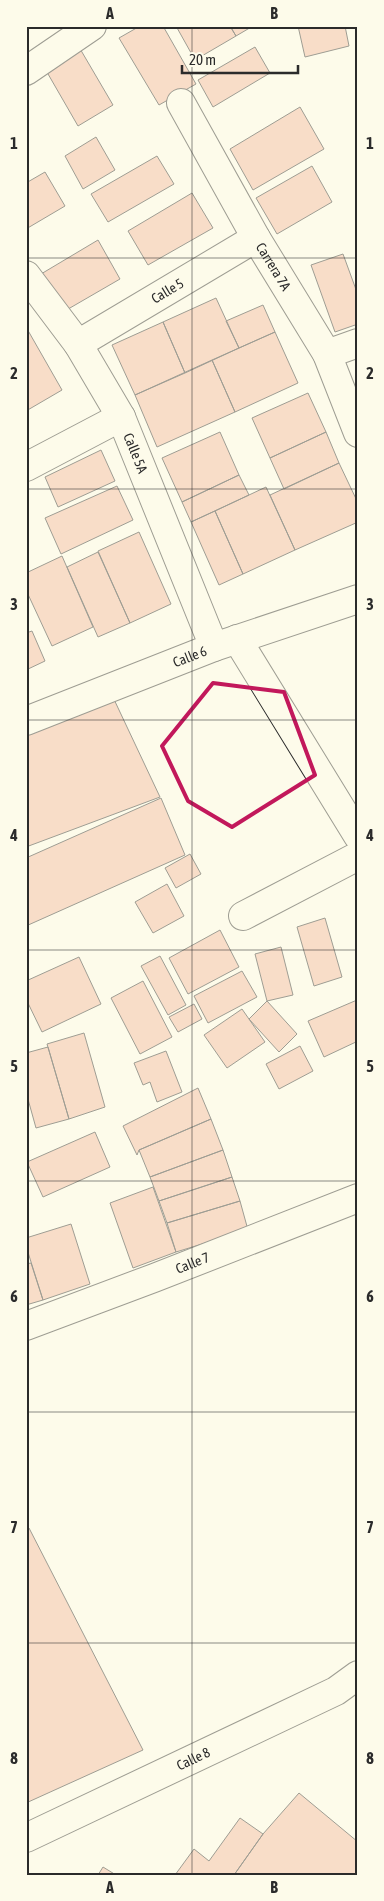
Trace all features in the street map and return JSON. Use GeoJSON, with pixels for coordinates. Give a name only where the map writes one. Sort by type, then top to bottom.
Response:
{"type":"FeatureCollection","features":[{"type":"Feature","properties":{"kind":"street"},"geometry":{"type":"LineString","coordinates":[[26,71],[92,26]]}},
{"type":"Feature","properties":{"kind":"street","name":"Carrera 7A"},"geometry":{"type":"LineString","coordinates":[[181,103],[256,238],[327,354],[358,433]]}},
{"type":"Feature","properties":{"kind":"street","name":"Calle 5"},"geometry":{"type":"LineString","coordinates":[[78,344],[256,238]]}},
{"type":"Feature","properties":{"kind":"street","name":"Calle 5A"},"geometry":{"type":"LineString","coordinates":[[26,275],[78,344],[121,416],[226,643],[358,836]]}},
{"type":"Feature","properties":{"kind":"street"},"geometry":{"type":"LineString","coordinates":[[327,354],[358,343]]}},
{"type":"Feature","properties":{"kind":"street"},"geometry":{"type":"LineString","coordinates":[[26,467],[121,416]]}},
{"type":"Feature","properties":{"kind":"street","name":"Calle 6"},"geometry":{"type":"LineString","coordinates":[[26,721],[226,643],[358,599]]}},
{"type":"Feature","properties":{"kind":"street"},"geometry":{"type":"LineString","coordinates":[[244,916],[358,856]]}},
{"type":"Feature","properties":{"kind":"street","name":"Calle 7"},"geometry":{"type":"LineString","coordinates":[[26,1326],[358,1198]]}},
{"type":"Feature","properties":{"kind":"street","name":"Calle 8"},"geometry":{"type":"LineString","coordinates":[[26,1838],[336,1691],[358,1675]]}},
{"type":"Feature","properties":{"kind":"highlighted area"},"geometry":{"type":"Polygon","coordinates":[[[213,683],[284,692],[315,775],[232,827],[188,801],[162,746],[213,683]]]}},
{"type":"Feature","properties":{"kind":"building"},"geometry":{"type":"Polygon","coordinates":[[[140,26],[163,26],[196,84],[159,105],[119,38],[140,26]]]}},
{"type":"Feature","properties":{"kind":"building"},"geometry":{"type":"Polygon","coordinates":[[[176,26],[230,26],[236,36],[195,60],[176,26]]]}},
{"type":"Feature","properties":{"kind":"building"},"geometry":{"type":"Polygon","coordinates":[[[230,26],[253,26],[236,36],[230,26]]]}},
{"type":"Feature","properties":{"kind":"building"},"geometry":{"type":"Polygon","coordinates":[[[298,26],[345,26],[349,46],[305,57],[298,26]]]}},
{"type":"Feature","properties":{"kind":"building"},"geometry":{"type":"Polygon","coordinates":[[[79,47],[113,105],[78,126],[44,67],[79,47]]]}},
{"type":"Feature","properties":{"kind":"building"},"geometry":{"type":"Polygon","coordinates":[[[255,47],[270,73],[213,107],[198,80],[255,47]]]}},
{"type":"Feature","properties":{"kind":"building"},"geometry":{"type":"Polygon","coordinates":[[[300,107],[324,149],[253,190],[230,149],[300,107]]]}},
{"type":"Feature","properties":{"kind":"building"},"geometry":{"type":"Polygon","coordinates":[[[96,137],[115,170],[83,189],[65,156],[96,137]]]}},
{"type":"Feature","properties":{"kind":"building"},"geometry":{"type":"Polygon","coordinates":[[[157,156],[174,184],[108,222],[91,194],[157,156]]]}},
{"type":"Feature","properties":{"kind":"building"},"geometry":{"type":"Polygon","coordinates":[[[312,166],[332,202],[277,234],[256,198],[312,166]]]}},
{"type":"Feature","properties":{"kind":"building"},"geometry":{"type":"Polygon","coordinates":[[[45,172],[65,206],[26,229],[26,183],[45,172]]]}},
{"type":"Feature","properties":{"kind":"building"},"geometry":{"type":"Polygon","coordinates":[[[192,193],[213,228],[148,265],[128,231],[192,193]]]}},
{"type":"Feature","properties":{"kind":"building"},"geometry":{"type":"Polygon","coordinates":[[[98,240],[120,279],[63,312],[41,274],[98,240]]]}},
{"type":"Feature","properties":{"kind":"building"},"geometry":{"type":"Polygon","coordinates":[[[343,254],[358,295],[358,324],[335,332],[311,265],[343,254]]]}},
{"type":"Feature","properties":{"kind":"building"},"geometry":{"type":"Polygon","coordinates":[[[216,298],[239,348],[185,373],[163,322],[216,298]]]}},
{"type":"Feature","properties":{"kind":"building"},"geometry":{"type":"Polygon","coordinates":[[[263,305],[275,332],[239,348],[226,321],[263,305]]]}},
{"type":"Feature","properties":{"kind":"building"},"geometry":{"type":"Polygon","coordinates":[[[163,322],[185,373],[135,395],[112,345],[163,322]]]}},
{"type":"Feature","properties":{"kind":"building"},"geometry":{"type":"Polygon","coordinates":[[[26,327],[62,390],[26,411],[26,327]]]}},
{"type":"Feature","properties":{"kind":"building"},"geometry":{"type":"Polygon","coordinates":[[[275,332],[298,383],[235,412],[212,360],[275,332]]]}},
{"type":"Feature","properties":{"kind":"building"},"geometry":{"type":"Polygon","coordinates":[[[212,360],[235,412],[157,447],[135,395],[212,360]]]}},
{"type":"Feature","properties":{"kind":"building"},"geometry":{"type":"Polygon","coordinates":[[[308,393],[326,432],[270,458],[252,418],[308,393]]]}},
{"type":"Feature","properties":{"kind":"building"},"geometry":{"type":"Polygon","coordinates":[[[220,432],[239,475],[182,502],[162,458],[220,432]]]}},
{"type":"Feature","properties":{"kind":"building"},"geometry":{"type":"Polygon","coordinates":[[[326,432],[339,463],[284,489],[270,458],[326,432]]]}},
{"type":"Feature","properties":{"kind":"building"},"geometry":{"type":"Polygon","coordinates":[[[101,450],[115,481],[58,507],[45,477],[101,450]]]}},
{"type":"Feature","properties":{"kind":"building"},"geometry":{"type":"Polygon","coordinates":[[[339,463],[358,503],[358,522],[295,550],[270,495],[339,463]]]}},
{"type":"Feature","properties":{"kind":"building"},"geometry":{"type":"Polygon","coordinates":[[[239,475],[249,495],[191,522],[182,502],[239,475]]]}},
{"type":"Feature","properties":{"kind":"building"},"geometry":{"type":"Polygon","coordinates":[[[117,486],[133,520],[61,554],[45,518],[117,486]]]}},
{"type":"Feature","properties":{"kind":"building"},"geometry":{"type":"Polygon","coordinates":[[[266,487],[295,550],[243,574],[215,511],[266,487]]]}},
{"type":"Feature","properties":{"kind":"building"},"geometry":{"type":"Polygon","coordinates":[[[215,511],[243,574],[219,585],[191,522],[215,511]]]}},
{"type":"Feature","properties":{"kind":"building"},"geometry":{"type":"Polygon","coordinates":[[[139,532],[171,604],[130,623],[98,551],[139,532]]]}},
{"type":"Feature","properties":{"kind":"building"},"geometry":{"type":"Polygon","coordinates":[[[98,552],[130,623],[98,637],[67,567],[98,552]]]}},
{"type":"Feature","properties":{"kind":"building"},"geometry":{"type":"Polygon","coordinates":[[[62,556],[93,627],[52,646],[26,590],[26,573],[62,556]]]}},
{"type":"Feature","properties":{"kind":"building"},"geometry":{"type":"Polygon","coordinates":[[[32,631],[45,661],[26,670],[26,633],[32,631]]]}},
{"type":"Feature","properties":{"kind":"building"},"geometry":{"type":"Polygon","coordinates":[[[111,693],[160,797],[26,847],[26,729],[111,693]]]}},
{"type":"Feature","properties":{"kind":"building"},"geometry":{"type":"Polygon","coordinates":[[[161,798],[185,855],[26,926],[26,858],[161,798]]]}},
{"type":"Feature","properties":{"kind":"building"},"geometry":{"type":"Polygon","coordinates":[[[190,854],[201,874],[176,888],[165,868],[190,854]]]}},
{"type":"Feature","properties":{"kind":"building"},"geometry":{"type":"Polygon","coordinates":[[[167,884],[184,916],[153,933],[135,902],[167,884]]]}},
{"type":"Feature","properties":{"kind":"building"},"geometry":{"type":"Polygon","coordinates":[[[325,918],[342,977],[314,986],[297,927],[325,918]]]}},
{"type":"Feature","properties":{"kind":"building"},"geometry":{"type":"Polygon","coordinates":[[[220,930],[239,967],[188,994],[169,958],[220,930]]]}},
{"type":"Feature","properties":{"kind":"building"},"geometry":{"type":"Polygon","coordinates":[[[281,947],[293,995],[267,1001],[255,954],[281,947]]]}},
{"type":"Feature","properties":{"kind":"building"},"geometry":{"type":"Polygon","coordinates":[[[160,956],[186,1005],[168,1015],[141,966],[160,956]]]}},
{"type":"Feature","properties":{"kind":"building"},"geometry":{"type":"Polygon","coordinates":[[[79,957],[101,1004],[42,1032],[26,999],[26,981],[79,957]]]}},
{"type":"Feature","properties":{"kind":"building"},"geometry":{"type":"Polygon","coordinates":[[[242,971],[257,997],[208,1023],[194,996],[242,971]]]}},
{"type":"Feature","properties":{"kind":"building"},"geometry":{"type":"Polygon","coordinates":[[[143,981],[172,1037],[140,1054],[111,998],[143,981]]]}},
{"type":"Feature","properties":{"kind":"building"},"geometry":{"type":"Polygon","coordinates":[[[357,1000],[358,1041],[324,1057],[308,1021],[357,1000]]]}},
{"type":"Feature","properties":{"kind":"building"},"geometry":{"type":"Polygon","coordinates":[[[267,1001],[297,1034],[279,1052],[249,1019],[267,1001]]]}},
{"type":"Feature","properties":{"kind":"building"},"geometry":{"type":"Polygon","coordinates":[[[194,1004],[202,1019],[178,1032],[169,1017],[194,1004]]]}},
{"type":"Feature","properties":{"kind":"building"},"geometry":{"type":"Polygon","coordinates":[[[242,1009],[265,1042],[227,1068],[204,1035],[242,1009]]]}},
{"type":"Feature","properties":{"kind":"building"},"geometry":{"type":"Polygon","coordinates":[[[84,1033],[105,1107],[69,1119],[47,1044],[84,1033]]]}},
{"type":"Feature","properties":{"kind":"building"},"geometry":{"type":"Polygon","coordinates":[[[300,1046],[313,1071],[279,1089],[266,1064],[300,1046]]]}},
{"type":"Feature","properties":{"kind":"building"},"geometry":{"type":"Polygon","coordinates":[[[48,1047],[69,1119],[36,1128],[26,1092],[26,1053],[48,1047]]]}},
{"type":"Feature","properties":{"kind":"building"},"geometry":{"type":"Polygon","coordinates":[[[166,1051],[182,1092],[157,1102],[150,1082],[143,1085],[134,1063],[166,1051]]]}},
{"type":"Feature","properties":{"kind":"building"},"geometry":{"type":"Polygon","coordinates":[[[198,1088],[211,1119],[139,1150],[137,1155],[123,1126],[198,1088]]]}},
{"type":"Feature","properties":{"kind":"building"},"geometry":{"type":"Polygon","coordinates":[[[211,1119],[223,1150],[150,1177],[139,1150],[211,1119]]]}},
{"type":"Feature","properties":{"kind":"building"},"geometry":{"type":"Polygon","coordinates":[[[95,1132],[110,1167],[43,1197],[27,1162],[95,1132]]]}},
{"type":"Feature","properties":{"kind":"building"},"geometry":{"type":"Polygon","coordinates":[[[223,1150],[232,1177],[159,1201],[150,1177],[223,1150]]]}},
{"type":"Feature","properties":{"kind":"building"},"geometry":{"type":"Polygon","coordinates":[[[232,1177],[240,1201],[167,1223],[159,1201],[232,1177]]]}},
{"type":"Feature","properties":{"kind":"building"},"geometry":{"type":"Polygon","coordinates":[[[153,1187],[176,1252],[133,1268],[110,1203],[153,1187]]]}},
{"type":"Feature","properties":{"kind":"building"},"geometry":{"type":"Polygon","coordinates":[[[240,1201],[248,1230],[176,1252],[167,1223],[240,1201]]]}},
{"type":"Feature","properties":{"kind":"building"},"geometry":{"type":"Polygon","coordinates":[[[71,1224],[90,1284],[43,1300],[26,1246],[26,1238],[71,1224]]]}},
{"type":"Feature","properties":{"kind":"building"},"geometry":{"type":"Polygon","coordinates":[[[31,1263],[43,1300],[26,1305],[26,1264],[31,1263]]]}},
{"type":"Feature","properties":{"kind":"building"},"geometry":{"type":"Polygon","coordinates":[[[26,1528],[29,1528],[143,1750],[26,1803],[26,1528]]]}},
{"type":"Feature","properties":{"kind":"building"},"geometry":{"type":"Polygon","coordinates":[[[299,1793],[358,1842],[358,1875],[234,1875],[263,1834],[299,1793]]]}},
{"type":"Feature","properties":{"kind":"building"},"geometry":{"type":"Polygon","coordinates":[[[240,1818],[263,1834],[234,1875],[175,1875],[194,1849],[209,1861],[240,1818]]]}},
{"type":"Feature","properties":{"kind":"building"},"geometry":{"type":"Polygon","coordinates":[[[103,1867],[116,1875],[98,1875],[103,1867]]]}}]}
